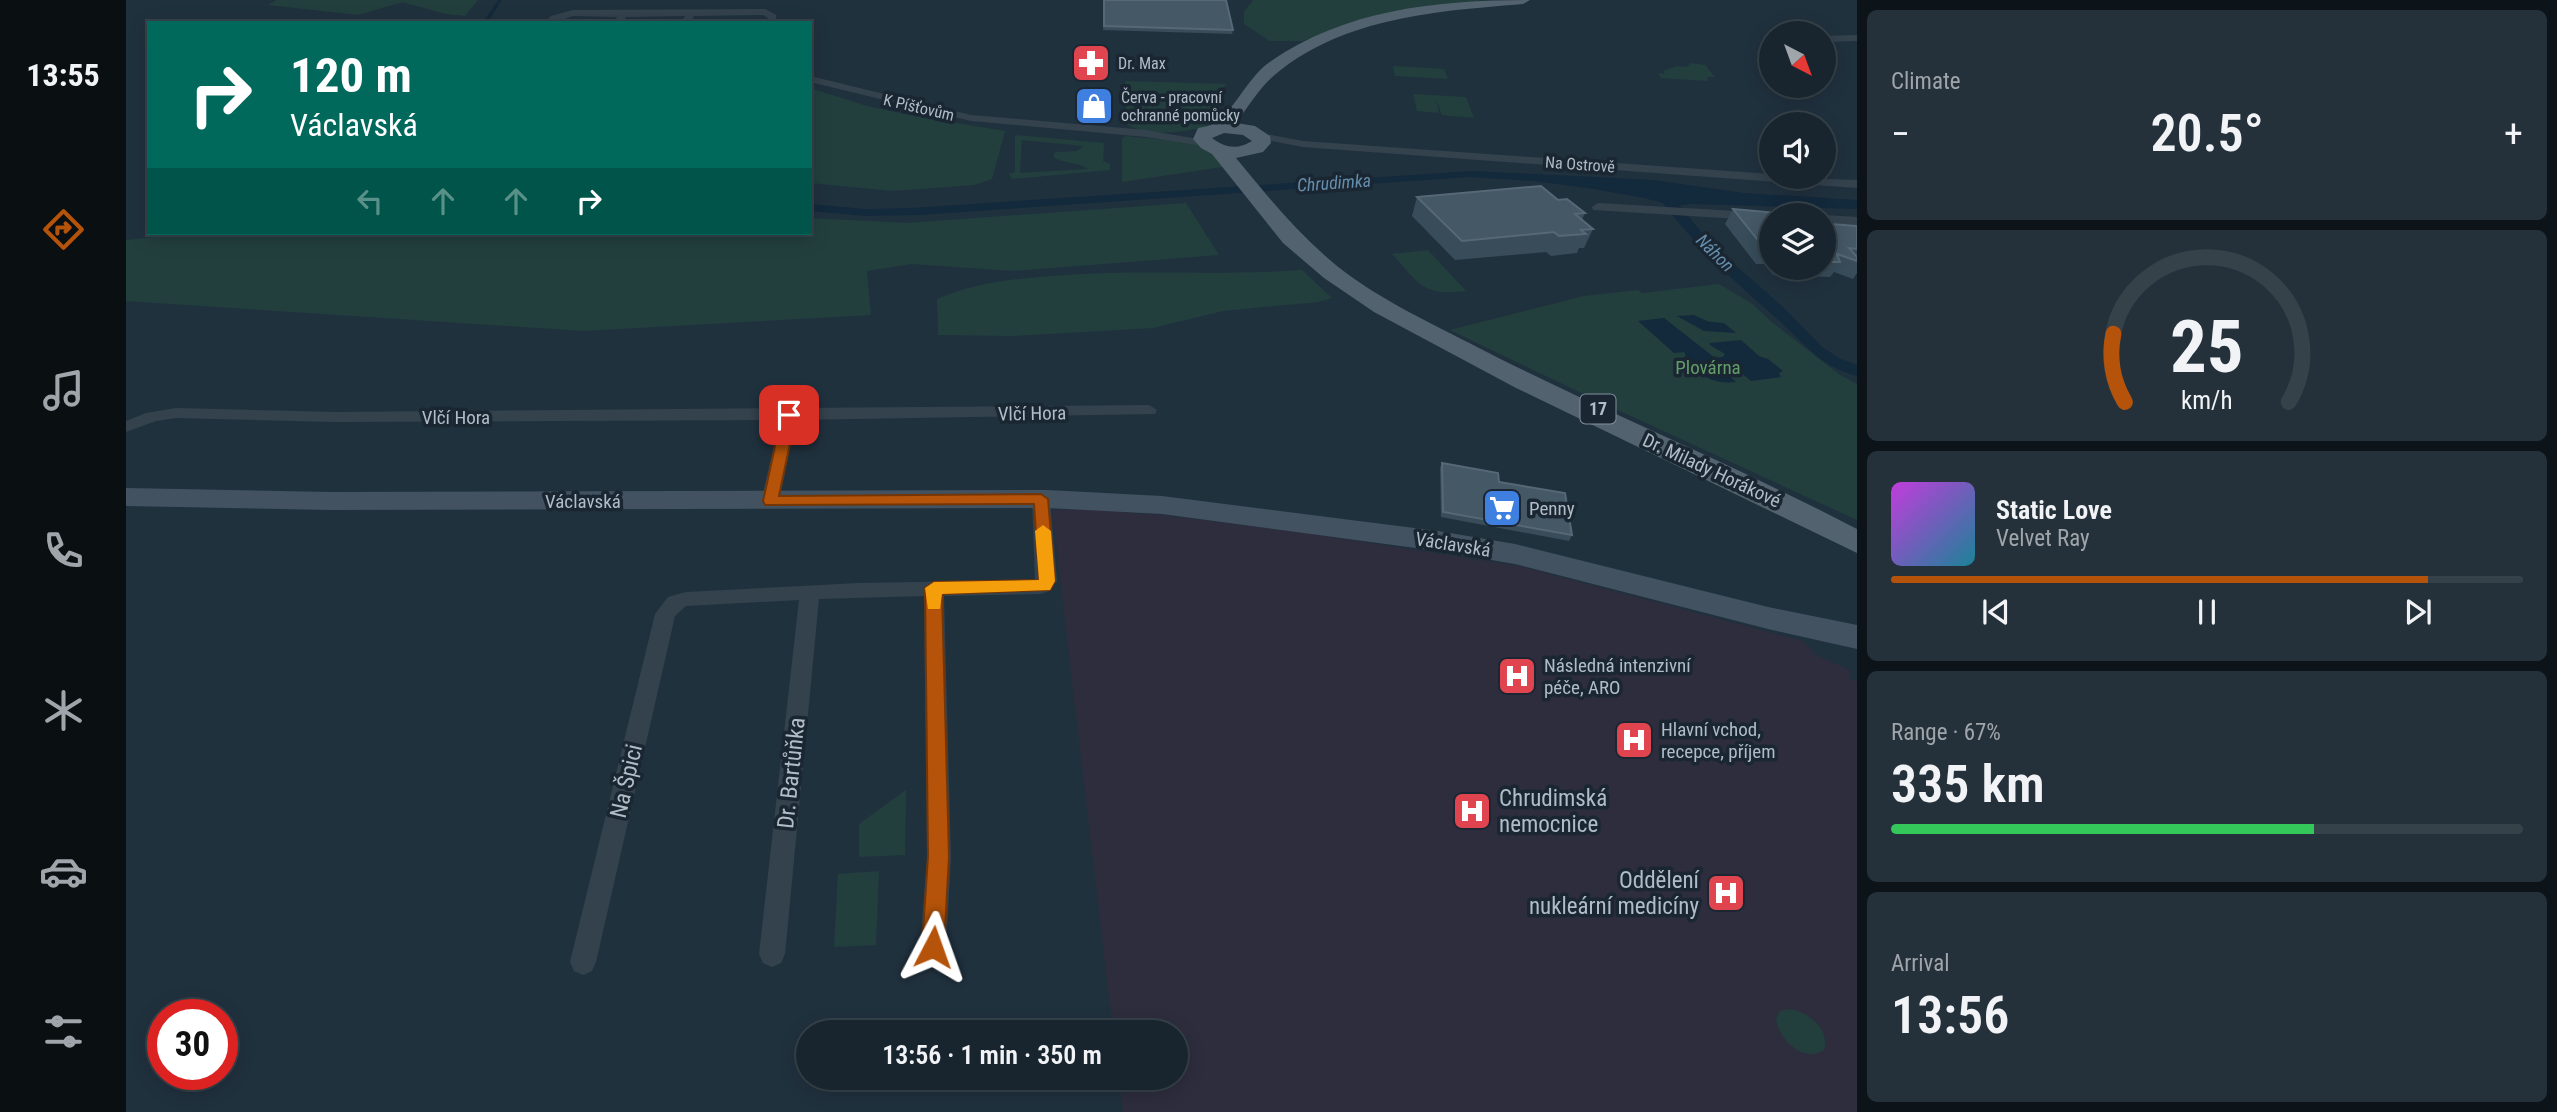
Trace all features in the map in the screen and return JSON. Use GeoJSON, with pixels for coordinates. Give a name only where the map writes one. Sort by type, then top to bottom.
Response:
{"type":"FeatureCollection","features":[{"type":"Feature","properties":{"kind":"main road"},"geometry":{"type":"LineString","coordinates":[[1213,138],[1252,88],[1271,69],[1304,48],[1340,32],[1415,14],[1524,0]]}},
{"type":"Feature","properties":{"kind":"main road"},"geometry":{"type":"LineString","coordinates":[[1242,104],[1243,118],[1254,141]]}},
{"type":"Feature","properties":{"kind":"main road"},"geometry":{"type":"LineString","coordinates":[[1213,138],[1254,141]]}},
{"type":"Feature","properties":{"kind":"main road","name":"Dr. Milady Horákové"},"geometry":{"type":"LineString","coordinates":[[1213,138],[1244,173],[1259,200],[1300,246],[1343,281],[1397,316],[1477,359],[1791,507],[1857,541]]}},
{"type":"Feature","properties":{"kind":"main road"},"geometry":{"type":"LineString","coordinates":[[1244,173],[1245,158],[1254,141]]}},
{"type":"Feature","properties":{"kind":"main road","name":"Dr. Milady Horákové"},"geometry":{"type":"LineString","coordinates":[[1343,281],[1522,374],[1857,529]]}},
{"type":"Feature","properties":{"kind":"street"},"geometry":{"type":"LineString","coordinates":[[552,21],[564,15],[620,18],[765,12],[773,17],[772,21]]}},
{"type":"Feature","properties":{"kind":"street"},"geometry":{"type":"LineString","coordinates":[[687,21],[691,13]]}},
{"type":"Feature","properties":{"kind":"street"},"geometry":{"type":"LineString","coordinates":[[1836,39],[1857,38]]}},
{"type":"Feature","properties":{"kind":"street","name":"K Píšťovům"},"geometry":{"type":"LineString","coordinates":[[812,80],[932,111],[1029,124],[1213,138]]}},
{"type":"Feature","properties":{"kind":"street","name":"Na Ostrově"},"geometry":{"type":"LineString","coordinates":[[1254,141],[1857,184]]}},
{"type":"Feature","properties":{"kind":"street"},"geometry":{"type":"LineString","coordinates":[[1598,207],[1759,216]]}},
{"type":"Feature","properties":{"kind":"street"},"geometry":{"type":"LineString","coordinates":[[1836,220],[1857,221]]}},
{"type":"Feature","properties":{"kind":"street","name":"Vlčí Hora"},"geometry":{"type":"LineString","coordinates":[[126,427],[152,417],[176,413],[336,417],[1053,414],[1149,410]]}},
{"type":"Feature","properties":{"kind":"street"},"geometry":{"type":"LineString","coordinates":[[770,501],[789,415]]}},
{"type":"Feature","properties":{"kind":"street","name":"Václavská"},"geometry":{"type":"LineString","coordinates":[[126,497],[211,500],[1041,499],[1163,505],[1462,545],[1539,560],[1761,617],[1857,637]]}},
{"type":"Feature","properties":{"kind":"street"},"geometry":{"type":"LineString","coordinates":[[810,593],[1044,586],[1047,581],[1041,499]]}},
{"type":"Feature","properties":{"kind":"street"},"geometry":{"type":"LineString","coordinates":[[933,947],[939,856],[934,588]]}},
{"type":"Feature","properties":{"kind":"street","name":"Na Špici"},"geometry":{"type":"LineString","coordinates":[[583,962],[665,614],[675,602],[810,593]]}},
{"type":"Feature","properties":{"kind":"street","name":"Dr. Bartůňka"},"geometry":{"type":"LineString","coordinates":[[772,954],[810,593]]}},
{"type":"Feature","properties":{"kind":"shaded area","name":"Chrudimská nemocnice"},"geometry":{"type":"Polygon","coordinates":[[[1083,509],[1162,515],[1305,533],[1519,566],[1803,641],[1812,653],[1851,671],[1849,678],[1857,682],[1857,1112],[1123,1112],[1120,1090],[1188,1090],[1188,1020],[1112,1020],[1052,510],[1083,509]]]}},
{"type":"Feature","properties":{"kind":"green space"},"geometry":{"type":"Polygon","coordinates":[[[277,0],[478,0],[465,16],[445,14],[403,2],[358,15],[268,5],[277,0]]]}},
{"type":"Feature","properties":{"kind":"green space"},"geometry":{"type":"Polygon","coordinates":[[[1253,0],[1485,0],[1375,17],[1303,41],[1270,41],[1244,24],[1244,12],[1253,0]]]}},
{"type":"Feature","properties":{"kind":"green space"},"geometry":{"type":"Polygon","coordinates":[[[1691,63],[1705,65],[1715,77],[1707,77],[1709,81],[1661,78],[1658,73],[1665,74],[1663,71],[1677,66],[1687,67],[1691,63]]]}},
{"type":"Feature","properties":{"kind":"green space"},"geometry":{"type":"Polygon","coordinates":[[[1393,66],[1444,69],[1448,79],[1395,76],[1393,66]]]}},
{"type":"Feature","properties":{"kind":"green space"},"geometry":{"type":"Polygon","coordinates":[[[1125,81],[1226,84],[1216,99],[1221,117],[1225,118],[1205,127],[1174,132],[1159,133],[1133,128],[1126,122],[1125,81]]]}},
{"type":"Feature","properties":{"kind":"green space"},"geometry":{"type":"Polygon","coordinates":[[[812,89],[867,106],[1005,131],[992,179],[974,185],[893,191],[812,183],[812,89]]]}},
{"type":"Feature","properties":{"kind":"green space"},"geometry":{"type":"Polygon","coordinates":[[[1413,94],[1466,97],[1474,118],[1442,115],[1436,100],[1439,113],[1417,111],[1413,94]]]}},
{"type":"Feature","properties":{"kind":"green space"},"geometry":{"type":"Polygon","coordinates":[[[1015,135],[1104,143],[1103,161],[1110,164],[1110,170],[1012,179],[1009,174],[1015,172],[1015,135]],[[1022,140],[1020,173],[1088,169],[1053,157],[1055,152],[1077,151],[1084,146],[1022,140]]]}},
{"type":"Feature","properties":{"kind":"green space"},"geometry":{"type":"Polygon","coordinates":[[[1126,136],[1197,143],[1229,166],[1122,182],[1122,138],[1126,136]]]}},
{"type":"Feature","properties":{"kind":"green space"},"geometry":{"type":"Polygon","coordinates":[[[1186,203],[1219,255],[1013,271],[912,264],[867,271],[871,315],[583,331],[126,301],[126,240],[174,235],[812,235],[812,218],[906,223],[1186,203]]]}},
{"type":"Feature","properties":{"kind":"green space"},"geometry":{"type":"Polygon","coordinates":[[[1428,250],[1466,291],[1439,292],[1423,286],[1392,254],[1428,250]]]}},
{"type":"Feature","properties":{"kind":"green space"},"geometry":{"type":"Polygon","coordinates":[[[1302,270],[1332,298],[1318,302],[1223,311],[1153,328],[1012,336],[938,335],[937,299],[992,283],[1082,274],[1302,270]]]}},
{"type":"Feature","properties":{"kind":"green space","name":"Plovárna"},"geometry":{"type":"Polygon","coordinates":[[[1719,284],[1751,303],[1840,375],[1857,384],[1857,520],[1450,330],[1584,296],[1638,290],[1642,293],[1719,284]]]}},
{"type":"Feature","properties":{"kind":"green space"},"geometry":{"type":"Polygon","coordinates":[[[906,790],[905,855],[859,857],[859,824],[906,790]]]}},
{"type":"Feature","properties":{"kind":"green space"},"geometry":{"type":"Polygon","coordinates":[[[879,871],[876,945],[834,947],[838,874],[879,871]]]}},
{"type":"Feature","properties":{"kind":"green space"},"geometry":{"type":"Polygon","coordinates":[[[1789,1009],[1816,1022],[1824,1035],[1824,1050],[1816,1054],[1800,1052],[1781,1034],[1776,1018],[1780,1011],[1789,1009]]]}},
{"type":"Feature","properties":{"kind":"water","name":"Chrudimka"},"geometry":{"type":"Polygon","coordinates":[[[1472,171],[1653,180],[1744,193],[1857,200],[1857,209],[1836,208],[1836,203],[1675,206],[1594,189],[1470,177],[919,215],[865,216],[812,211],[812,204],[866,209],[1472,171]]]}},
{"type":"Feature","properties":{"kind":"water"},"geometry":{"type":"Polygon","coordinates":[[[1694,315],[1708,321],[1724,323],[1736,333],[1704,331],[1677,316],[1694,315]]]}},
{"type":"Feature","properties":{"kind":"water"},"geometry":{"type":"Polygon","coordinates":[[[1664,318],[1715,358],[1725,354],[1710,343],[1741,340],[1759,356],[1768,359],[1783,371],[1779,373],[1781,377],[1751,381],[1739,371],[1727,374],[1736,382],[1720,382],[1706,377],[1681,359],[1686,356],[1684,352],[1674,353],[1638,321],[1664,318]]]}},
{"type":"Feature","properties":{"kind":"building"},"geometry":{"type":"Polygon","coordinates":[[[1104,0],[1226,0],[1233,30],[1104,26],[1104,0]]]}},
{"type":"Feature","properties":{"kind":"building"},"geometry":{"type":"Polygon","coordinates":[[[1541,186],[1558,200],[1567,199],[1585,213],[1575,214],[1593,229],[1581,230],[1586,234],[1559,236],[1554,232],[1462,241],[1417,197],[1541,186]]]}},
{"type":"Feature","properties":{"kind":"building"},"geometry":{"type":"Polygon","coordinates":[[[1733,209],[1759,211],[1759,242],[1733,209]]]}},
{"type":"Feature","properties":{"kind":"building"},"geometry":{"type":"Polygon","coordinates":[[[1836,224],[1857,226],[1857,249],[1849,248],[1857,261],[1837,254],[1840,262],[1836,262],[1836,224]]]}},
{"type":"Feature","properties":{"kind":"building","name":"Penny"},"geometry":{"type":"Polygon","coordinates":[[[1442,463],[1498,473],[1499,482],[1565,493],[1572,535],[1443,512],[1442,463]]]}},
{"type":"Feature","properties":{"kind":"waterway"},"geometry":{"type":"LineString","coordinates":[[486,21],[500,0]]}},
{"type":"Feature","properties":{"kind":"waterway","name":"Náhon"},"geometry":{"type":"LineString","coordinates":[[1663,194],[1705,246],[1773,307]]}},
{"type":"Feature","properties":{"kind":"waterway","name":"Náhon"},"geometry":{"type":"LineString","coordinates":[[1777,310],[1814,347]]}},
{"type":"Feature","properties":{"kind":"waterway","name":"Náhon"},"geometry":{"type":"LineString","coordinates":[[1820,352],[1833,362],[1857,371]]}},
{"type":"Feature","properties":{"kind":"slow traffic"},"geometry":{"type":"LineString","coordinates":[[934,604],[934,588],[1044,586],[1047,581],[1043,531]]}},
{"type":"Feature","properties":{"kind":"place","name":"Dr. Max"},"geometry":{"type":"Point","coordinates":[1091,63]}},
{"type":"Feature","properties":{"kind":"place","name":"Červa - pracovní ochranné pomůcky"},"geometry":{"type":"Point","coordinates":[1094,106]}},
{"type":"Feature","properties":{"kind":"place","name":"Penny"},"geometry":{"type":"Point","coordinates":[1502,508]}},
{"type":"Feature","properties":{"kind":"place","name":"Následná intenzivní péče, ARO"},"geometry":{"type":"Point","coordinates":[1517,676]}},
{"type":"Feature","properties":{"kind":"place","name":"Hlavní vchod, recepce, příjem"},"geometry":{"type":"Point","coordinates":[1634,740]}},
{"type":"Feature","properties":{"kind":"place","name":"Chrudimská nemocnice"},"geometry":{"type":"Point","coordinates":[1472,811]}},
{"type":"Feature","properties":{"kind":"place","name":"Oddělení nukleární medicíny"},"geometry":{"type":"Point","coordinates":[1726,893]}},
{"type":"Feature","properties":{"kind":"route"},"geometry":{"type":"LineString","coordinates":[[789,415],[770,501],[1041,499],[1047,581],[1044,586],[934,588],[939,856],[933,947]]}}]}
